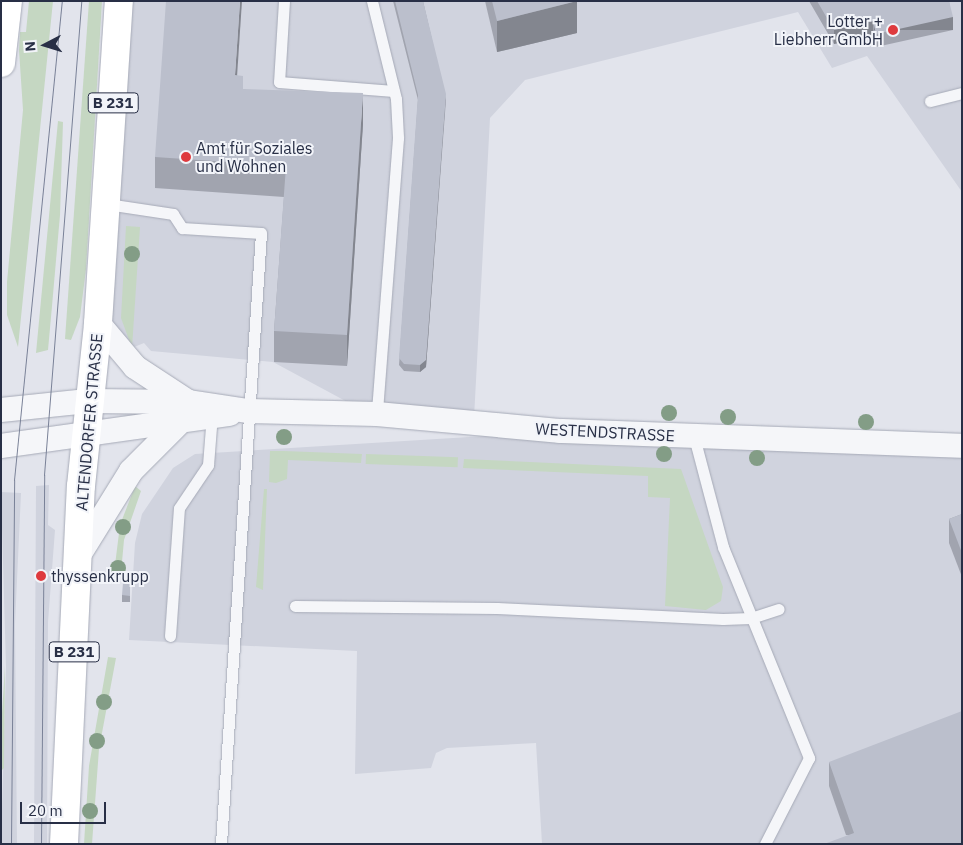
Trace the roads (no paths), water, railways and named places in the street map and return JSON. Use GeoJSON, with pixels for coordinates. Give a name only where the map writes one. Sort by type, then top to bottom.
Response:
{"type":"FeatureCollection","features":[{"type":"Feature","properties":{"kind":"main road"},"geometry":{"type":"LineString","coordinates":[[2,51],[8,1]]}},
{"type":"Feature","properties":{"kind":"main road","name":"ALTENDORFER STRASSE"},"geometry":{"type":"LineString","coordinates":[[64,844],[85,434],[98,323],[119,1]]}},
{"type":"Feature","properties":{"kind":"street","name":"WESTENDSTRASSE"},"geometry":{"type":"LineString","coordinates":[[98,323],[135,367],[189,402],[212,411]]}},
{"type":"Feature","properties":{"kind":"street","name":"WESTENDSTRASSE"},"geometry":{"type":"LineString","coordinates":[[1,410],[88,401],[189,402]]}},
{"type":"Feature","properties":{"kind":"street","name":"WESTENDSTRASSE"},"geometry":{"type":"LineString","coordinates":[[1,446],[85,434],[178,424],[212,411],[248,410],[377,414],[561,431],[962,446]]}},
{"type":"Feature","properties":{"kind":"street"},"geometry":{"type":"LineString","coordinates":[[79,555],[131,472],[178,424]]}},
{"type":"Feature","properties":{"kind":"lane"},"geometry":{"type":"LineString","coordinates":[[284,1],[279,82],[394,91]]}},
{"type":"Feature","properties":{"kind":"lane"},"geometry":{"type":"LineString","coordinates":[[372,1],[394,91],[398,138],[377,414]]}},
{"type":"Feature","properties":{"kind":"lane"},"geometry":{"type":"LineString","coordinates":[[930,101],[962,93]]}},
{"type":"Feature","properties":{"kind":"lane"},"geometry":{"type":"LineString","coordinates":[[107,204],[173,214],[182,228],[261,233],[221,844]]}},
{"type":"Feature","properties":{"kind":"lane"},"geometry":{"type":"LineString","coordinates":[[170,636],[179,508],[208,465],[212,411]]}},
{"type":"Feature","properties":{"kind":"lane"},"geometry":{"type":"LineString","coordinates":[[694,437],[724,548],[808,758],[765,844]]}},
{"type":"Feature","properties":{"kind":"lane"},"geometry":{"type":"LineString","coordinates":[[295,606],[751,618],[779,609]]}},
{"type":"Feature","properties":{"kind":"tram line"},"geometry":{"type":"LineString","coordinates":[[11,844],[14,480],[62,1]]}},
{"type":"Feature","properties":{"kind":"tram line"},"geometry":{"type":"LineString","coordinates":[[41,844],[44,475],[81,1]]}},
{"type":"Feature","properties":{"kind":"place","name":"Lotter + Liebherr GmbH"},"geometry":{"type":"Point","coordinates":[893,30]}},
{"type":"Feature","properties":{"kind":"place","name":"Amt für Soziales und Wohnen"},"geometry":{"type":"Point","coordinates":[186,157]}},
{"type":"Feature","properties":{"kind":"place","name":"thyssenkrupp"},"geometry":{"type":"Point","coordinates":[41,576]}}]}
